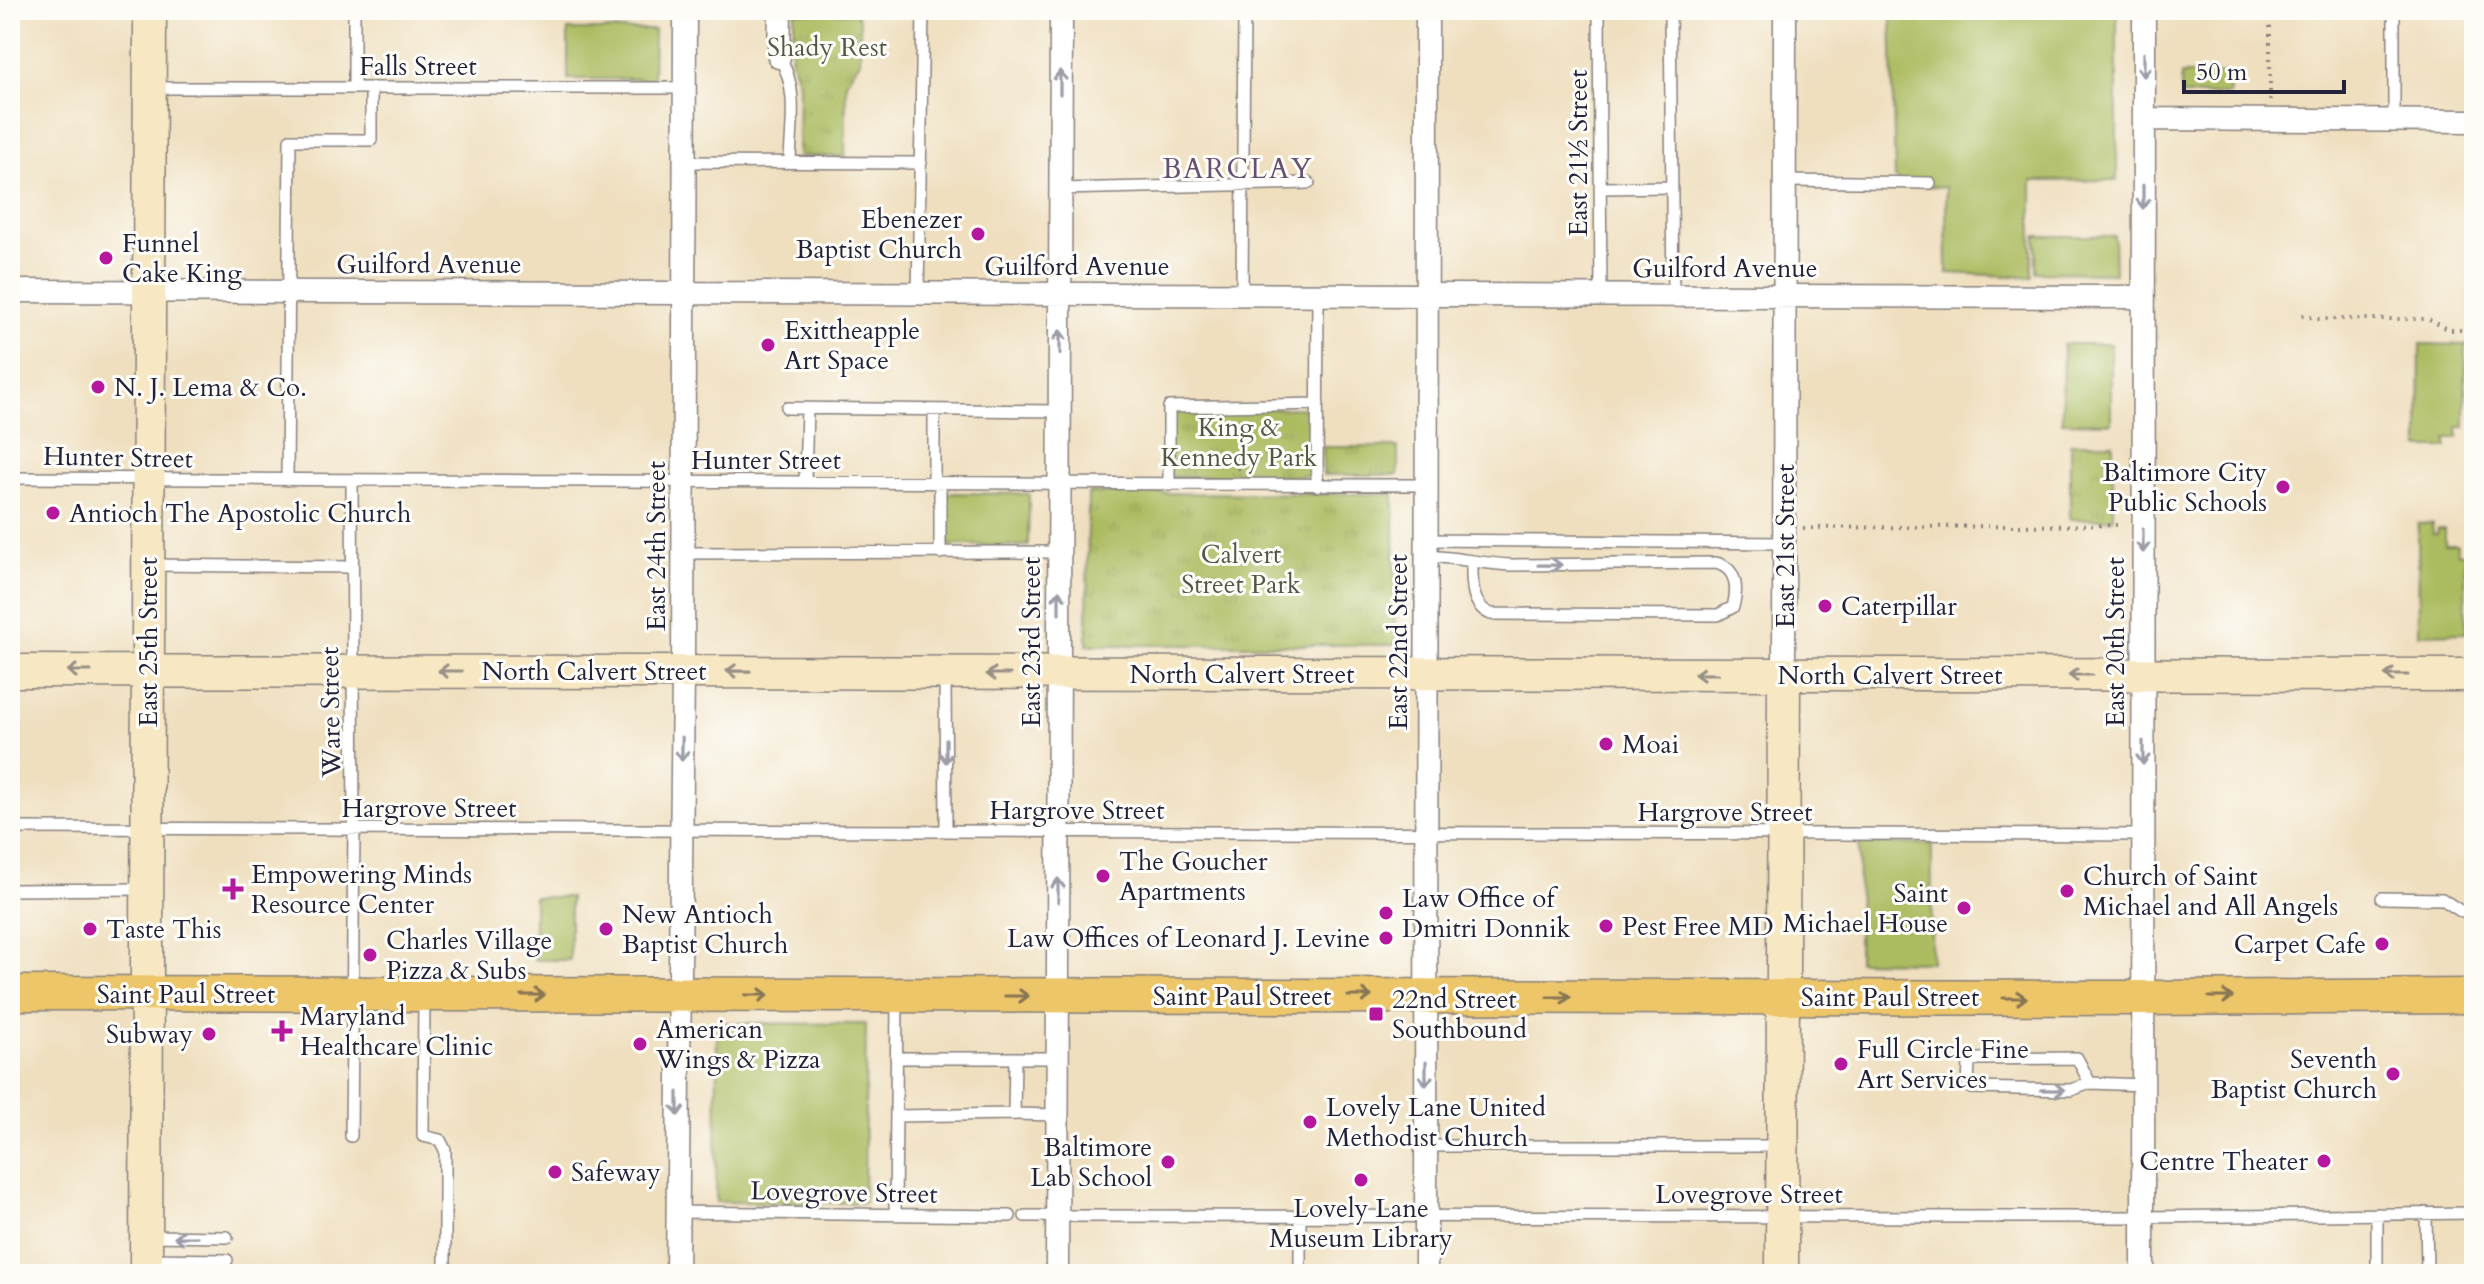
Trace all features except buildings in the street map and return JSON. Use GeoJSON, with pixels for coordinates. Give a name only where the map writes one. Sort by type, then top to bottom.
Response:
{"type":"FeatureCollection","features":[{"type":"Feature","properties":{"kind":"main road","name":"East 25th Street"},"geometry":{"type":"LineString","coordinates":[[146,1256],[150,10]]}},
{"type":"Feature","properties":{"kind":"main road","name":"North Calvert Street"},"geometry":{"type":"LineString","coordinates":[[10,671],[2474,675]]}},
{"type":"Feature","properties":{"kind":"main road","name":"East 21st Street"},"geometry":{"type":"LineString","coordinates":[[1782,1274],[1784,674]]}},
{"type":"Feature","properties":{"kind":"main road","name":"Saint Paul Street"},"geometry":{"type":"LineString","coordinates":[[10,993],[2143,998],[2474,996]]}},
{"type":"Feature","properties":{"kind":"street","name":"East 24th Street"},"geometry":{"type":"LineString","coordinates":[[677,1274],[684,553],[685,10]]}},
{"type":"Feature","properties":{"kind":"street"},"geometry":{"type":"LineString","coordinates":[[779,57],[780,10]]}},
{"type":"Feature","properties":{"kind":"street","name":"East 23rd Street"},"geometry":{"type":"LineString","coordinates":[[1057,1274],[1061,10]]}},
{"type":"Feature","properties":{"kind":"street","name":"East 22nd Street"},"geometry":{"type":"LineString","coordinates":[[1426,1274],[1427,10]]}},
{"type":"Feature","properties":{"kind":"street","name":"East 21st Street"},"geometry":{"type":"LineString","coordinates":[[1784,674],[1785,10]]}},
{"type":"Feature","properties":{"kind":"street","name":"East 20th Street"},"geometry":{"type":"LineString","coordinates":[[2143,1274],[2144,10]]}},
{"type":"Feature","properties":{"kind":"street"},"geometry":{"type":"LineString","coordinates":[[2144,119],[2474,121]]}},
{"type":"Feature","properties":{"kind":"street","name":"Guilford Avenue"},"geometry":{"type":"LineString","coordinates":[[10,291],[2143,297]]}},
{"type":"Feature","properties":{"kind":"lane"},"geometry":{"type":"LineString","coordinates":[[354,10],[354,88]]}},
{"type":"Feature","properties":{"kind":"lane"},"geometry":{"type":"LineString","coordinates":[[918,294],[923,10]]}},
{"type":"Feature","properties":{"kind":"lane"},"geometry":{"type":"LineString","coordinates":[[1242,294],[1244,10]]}},
{"type":"Feature","properties":{"kind":"lane","name":"East 21½ Street"},"geometry":{"type":"LineString","coordinates":[[1599,10],[1601,296]]}},
{"type":"Feature","properties":{"kind":"lane"},"geometry":{"type":"LineString","coordinates":[[1670,10],[1673,296]]}},
{"type":"Feature","properties":{"kind":"lane"},"geometry":{"type":"LineString","coordinates":[[2394,10],[2394,121]]}},
{"type":"Feature","properties":{"kind":"lane"},"geometry":{"type":"LineString","coordinates":[[779,57],[792,85],[790,161]]}},
{"type":"Feature","properties":{"kind":"lane","name":"Falls Street"},"geometry":{"type":"LineString","coordinates":[[150,88],[685,88]]}},
{"type":"Feature","properties":{"kind":"lane"},"geometry":{"type":"LineString","coordinates":[[287,480],[290,140],[371,140],[371,88]]}},
{"type":"Feature","properties":{"kind":"lane"},"geometry":{"type":"LineString","coordinates":[[684,162],[921,163]]}},
{"type":"Feature","properties":{"kind":"lane"},"geometry":{"type":"LineString","coordinates":[[1785,181],[1930,183]]}},
{"type":"Feature","properties":{"kind":"lane"},"geometry":{"type":"LineString","coordinates":[[1060,189],[1309,183]]}},
{"type":"Feature","properties":{"kind":"lane"},"geometry":{"type":"LineString","coordinates":[[1600,188],[1672,187]]}},
{"type":"Feature","properties":{"kind":"lane"},"geometry":{"type":"LineString","coordinates":[[1317,486],[1318,295]]}},
{"type":"Feature","properties":{"kind":"lane"},"geometry":{"type":"LineString","coordinates":[[1169,485],[1169,407],[1318,404]]}},
{"type":"Feature","properties":{"kind":"lane"},"geometry":{"type":"LineString","coordinates":[[787,408],[1060,411]]}},
{"type":"Feature","properties":{"kind":"lane"},"geometry":{"type":"LineString","coordinates":[[805,482],[807,409]]}},
{"type":"Feature","properties":{"kind":"lane"},"geometry":{"type":"LineString","coordinates":[[934,410],[940,553]]}},
{"type":"Feature","properties":{"kind":"lane","name":"Hunter Street"},"geometry":{"type":"LineString","coordinates":[[10,478],[1426,485]]}},
{"type":"Feature","properties":{"kind":"lane","name":"Ware Street"},"geometry":{"type":"LineString","coordinates":[[351,1136],[354,829],[352,480]]}},
{"type":"Feature","properties":{"kind":"lane"},"geometry":{"type":"LineString","coordinates":[[1426,548],[1785,536]]}},
{"type":"Feature","properties":{"kind":"lane"},"geometry":{"type":"LineString","coordinates":[[1426,548],[1472,561],[1511,565],[1716,563],[1726,565],[1732,571],[1735,599],[1733,607],[1718,615],[1491,614],[1482,610],[1477,602],[1472,585],[1472,561]]}},
{"type":"Feature","properties":{"kind":"lane"},"geometry":{"type":"LineString","coordinates":[[684,553],[1059,552]]}},
{"type":"Feature","properties":{"kind":"lane"},"geometry":{"type":"LineString","coordinates":[[149,565],[351,567]]}},
{"type":"Feature","properties":{"kind":"lane"},"geometry":{"type":"LineString","coordinates":[[945,673],[946,831]]}},
{"type":"Feature","properties":{"kind":"lane","name":"Hargrove Street"},"geometry":{"type":"LineString","coordinates":[[10,828],[2143,835]]}},
{"type":"Feature","properties":{"kind":"lane"},"geometry":{"type":"LineString","coordinates":[[10,890],[148,889]]}},
{"type":"Feature","properties":{"kind":"lane"},"geometry":{"type":"LineString","coordinates":[[2382,898],[2442,899],[2462,912],[2474,912]]}},
{"type":"Feature","properties":{"kind":"lane"},"geometry":{"type":"LineString","coordinates":[[424,995],[423,1136],[440,1140],[445,1150],[445,1274]]}},
{"type":"Feature","properties":{"kind":"lane"},"geometry":{"type":"LineString","coordinates":[[895,1215],[897,996]]}},
{"type":"Feature","properties":{"kind":"lane"},"geometry":{"type":"LineString","coordinates":[[896,1058],[1058,1058]]}},
{"type":"Feature","properties":{"kind":"lane"},"geometry":{"type":"LineString","coordinates":[[1014,1114],[1015,1058]]}},
{"type":"Feature","properties":{"kind":"lane"},"geometry":{"type":"LineString","coordinates":[[2090,1083],[2077,1058],[1977,1059],[1969,1063],[1968,1086],[1971,1088],[2071,1090],[2090,1083],[2143,1085]]}},
{"type":"Feature","properties":{"kind":"lane"},"geometry":{"type":"LineString","coordinates":[[896,1116],[1058,1115]]}},
{"type":"Feature","properties":{"kind":"lane"},"geometry":{"type":"LineString","coordinates":[[1426,1146],[1783,1146]]}},
{"type":"Feature","properties":{"kind":"lane","name":"Lovegrove Street"},"geometry":{"type":"LineString","coordinates":[[677,1212],[1010,1216]]}},
{"type":"Feature","properties":{"kind":"lane"},"geometry":{"type":"LineString","coordinates":[[2426,1213],[2427,1274]]}},
{"type":"Feature","properties":{"kind":"lane","name":"Lovegrove Street"},"geometry":{"type":"LineString","coordinates":[[1025,1216],[2143,1217],[2474,1213]]}},
{"type":"Feature","properties":{"kind":"lane"},"geometry":{"type":"LineString","coordinates":[[2377,1214],[2377,1274]]}},
{"type":"Feature","properties":{"kind":"lane"},"geometry":{"type":"LineString","coordinates":[[1300,1215],[1300,1274]]}},
{"type":"Feature","properties":{"kind":"lane"},"geometry":{"type":"LineString","coordinates":[[146,1256],[227,1237]]}},
{"type":"Feature","properties":{"kind":"lane"},"geometry":{"type":"LineString","coordinates":[[146,1256],[227,1260]]}},
{"type":"Feature","properties":{"kind":"path"},"geometry":{"type":"LineString","coordinates":[[2270,10],[2270,101]]}},
{"type":"Feature","properties":{"kind":"path"},"geometry":{"type":"LineString","coordinates":[[2302,315],[2319,319],[2427,319],[2450,330],[2474,330]]}},
{"type":"Feature","properties":{"kind":"path"},"geometry":{"type":"LineString","coordinates":[[1237,406],[1238,486]]}},
{"type":"Feature","properties":{"kind":"path"},"geometry":{"type":"LineString","coordinates":[[1785,536],[2143,524]]}},
{"type":"Feature","properties":{"kind":"green space"},"geometry":{"type":"Polygon","coordinates":[[[1891,10],[2117,10],[2117,180],[2032,181],[2032,277],[1947,273],[1946,187],[1903,185],[1895,178],[1891,10]]]}},
{"type":"Feature","properties":{"kind":"green space","name":"Shady Rest"},"geometry":{"type":"Polygon","coordinates":[[[795,12],[856,13],[860,24],[860,61],[846,82],[845,157],[798,156],[799,83],[791,59],[795,12]]]}},
{"type":"Feature","properties":{"kind":"green space"},"geometry":{"type":"Polygon","coordinates":[[[568,30],[654,30],[653,79],[568,79],[568,30]]]}},
{"type":"Feature","properties":{"kind":"green space"},"geometry":{"type":"Polygon","coordinates":[[[2181,74],[2229,74],[2230,95],[2181,95],[2181,74]]]}},
{"type":"Feature","properties":{"kind":"green space"},"geometry":{"type":"Polygon","coordinates":[[[2036,236],[2114,236],[2115,273],[2036,272],[2036,236]]]}},
{"type":"Feature","properties":{"kind":"green space"},"geometry":{"type":"Polygon","coordinates":[[[2063,344],[2111,344],[2111,423],[2062,422],[2063,344]]]}},
{"type":"Feature","properties":{"kind":"green space"},"geometry":{"type":"Polygon","coordinates":[[[2420,344],[2466,345],[2465,427],[2458,427],[2458,438],[2447,438],[2447,448],[2419,448],[2420,344]]]}},
{"type":"Feature","properties":{"kind":"green space","name":"King & Kennedy Park"},"geometry":{"type":"Polygon","coordinates":[[[1312,408],[1312,476],[1166,477],[1167,410],[1312,408]]]}},
{"type":"Feature","properties":{"kind":"green space"},"geometry":{"type":"Polygon","coordinates":[[[2070,443],[2113,443],[2113,519],[2070,519],[2070,443]]]}},
{"type":"Feature","properties":{"kind":"green space"},"geometry":{"type":"Polygon","coordinates":[[[1323,447],[1398,447],[1398,475],[1323,475],[1323,447]]]}},
{"type":"Feature","properties":{"kind":"green space"},"geometry":{"type":"Polygon","coordinates":[[[948,493],[1029,494],[1028,546],[948,545],[948,493]]]}},
{"type":"Feature","properties":{"kind":"green space","name":"Calvert Street Park"},"geometry":{"type":"Polygon","coordinates":[[[1088,493],[1394,494],[1395,645],[1087,645],[1088,493]]]}},
{"type":"Feature","properties":{"kind":"green space"},"geometry":{"type":"Polygon","coordinates":[[[2432,523],[2433,534],[2437,534],[2438,529],[2445,529],[2445,544],[2457,544],[2457,553],[2465,553],[2466,633],[2419,634],[2418,524],[2432,523]]]}},
{"type":"Feature","properties":{"kind":"green space"},"geometry":{"type":"Polygon","coordinates":[[[1859,844],[1932,844],[1931,962],[1858,961],[1859,844]]]}},
{"type":"Feature","properties":{"kind":"green space"},"geometry":{"type":"Polygon","coordinates":[[[534,897],[570,897],[570,960],[534,960],[534,897]]]}},
{"type":"Feature","properties":{"kind":"green space"},"geometry":{"type":"Polygon","coordinates":[[[717,1023],[866,1024],[864,1203],[716,1202],[717,1023]]]}},
{"type":"Feature","properties":{"kind":"place","name":"Ebenezer Baptist Church"},"geometry":{"type":"Point","coordinates":[978,234]}},
{"type":"Feature","properties":{"kind":"place","name":"Funnel Cake King"},"geometry":{"type":"Point","coordinates":[106,258]}},
{"type":"Feature","properties":{"kind":"place","name":"Exittheapple Art Space"},"geometry":{"type":"Point","coordinates":[768,345]}},
{"type":"Feature","properties":{"kind":"place","name":"N. J. Lema & Co."},"geometry":{"type":"Point","coordinates":[98,387]}},
{"type":"Feature","properties":{"kind":"place","name":"Baltimore City Public Schools"},"geometry":{"type":"Point","coordinates":[2283,487]}},
{"type":"Feature","properties":{"kind":"place","name":"Antioch The Apostolic Church"},"geometry":{"type":"Point","coordinates":[53,513]}},
{"type":"Feature","properties":{"kind":"place","name":"Caterpillar"},"geometry":{"type":"Point","coordinates":[1825,606]}},
{"type":"Feature","properties":{"kind":"place","name":"Moai"},"geometry":{"type":"Point","coordinates":[1606,744]}},
{"type":"Feature","properties":{"kind":"place","name":"The Goucher Apartments"},"geometry":{"type":"Point","coordinates":[1103,876]}},
{"type":"Feature","properties":{"kind":"place","name":"Empowering Minds Resource Center"},"geometry":{"type":"Point","coordinates":[233,889]}},
{"type":"Feature","properties":{"kind":"place","name":"Church of Saint Michael and All Angels"},"geometry":{"type":"Point","coordinates":[2067,891]}},
{"type":"Feature","properties":{"kind":"place","name":"Saint Michael House"},"geometry":{"type":"Point","coordinates":[1964,908]}},
{"type":"Feature","properties":{"kind":"place","name":"Law Office of Dmitri Donnik"},"geometry":{"type":"Point","coordinates":[1386,913]}},
{"type":"Feature","properties":{"kind":"place","name":"Pest Free MD"},"geometry":{"type":"Point","coordinates":[1606,926]}},
{"type":"Feature","properties":{"kind":"place","name":"Taste This"},"geometry":{"type":"Point","coordinates":[90,929]}},
{"type":"Feature","properties":{"kind":"place","name":"New Antioch Baptist Church"},"geometry":{"type":"Point","coordinates":[606,929]}},
{"type":"Feature","properties":{"kind":"place","name":"Law Offices of Leonard J. Levine"},"geometry":{"type":"Point","coordinates":[1386,938]}},
{"type":"Feature","properties":{"kind":"place","name":"Carpet Cafe"},"geometry":{"type":"Point","coordinates":[2382,944]}},
{"type":"Feature","properties":{"kind":"place","name":"Charles Village Pizza & Subs"},"geometry":{"type":"Point","coordinates":[370,955]}},
{"type":"Feature","properties":{"kind":"place","name":"22nd Street Southbound"},"geometry":{"type":"Point","coordinates":[1376,1014]}},
{"type":"Feature","properties":{"kind":"place","name":"Maryland Healthcare Clinic"},"geometry":{"type":"Point","coordinates":[282,1031]}},
{"type":"Feature","properties":{"kind":"place","name":"Subway"},"geometry":{"type":"Point","coordinates":[209,1034]}},
{"type":"Feature","properties":{"kind":"place","name":"American Wings & Pizza"},"geometry":{"type":"Point","coordinates":[640,1044]}},
{"type":"Feature","properties":{"kind":"place","name":"Full Circle Fine Art Services"},"geometry":{"type":"Point","coordinates":[1841,1064]}},
{"type":"Feature","properties":{"kind":"place","name":"Seventh Baptist Church"},"geometry":{"type":"Point","coordinates":[2393,1074]}},
{"type":"Feature","properties":{"kind":"place","name":"Lovely Lane United Methodist Church"},"geometry":{"type":"Point","coordinates":[1310,1122]}},
{"type":"Feature","properties":{"kind":"place","name":"Centre Theater"},"geometry":{"type":"Point","coordinates":[2324,1161]}},
{"type":"Feature","properties":{"kind":"place","name":"Baltimore Lab School"},"geometry":{"type":"Point","coordinates":[1168,1162]}},
{"type":"Feature","properties":{"kind":"place","name":"Safeway"},"geometry":{"type":"Point","coordinates":[555,1172]}},
{"type":"Feature","properties":{"kind":"place","name":"Lovely Lane Museum Library"},"geometry":{"type":"Point","coordinates":[1361,1180]}},
{"type":"Feature","properties":{"kind":"district","name":"BARCLAY"},"geometry":{"type":"Point","coordinates":[1238,168]}}]}
